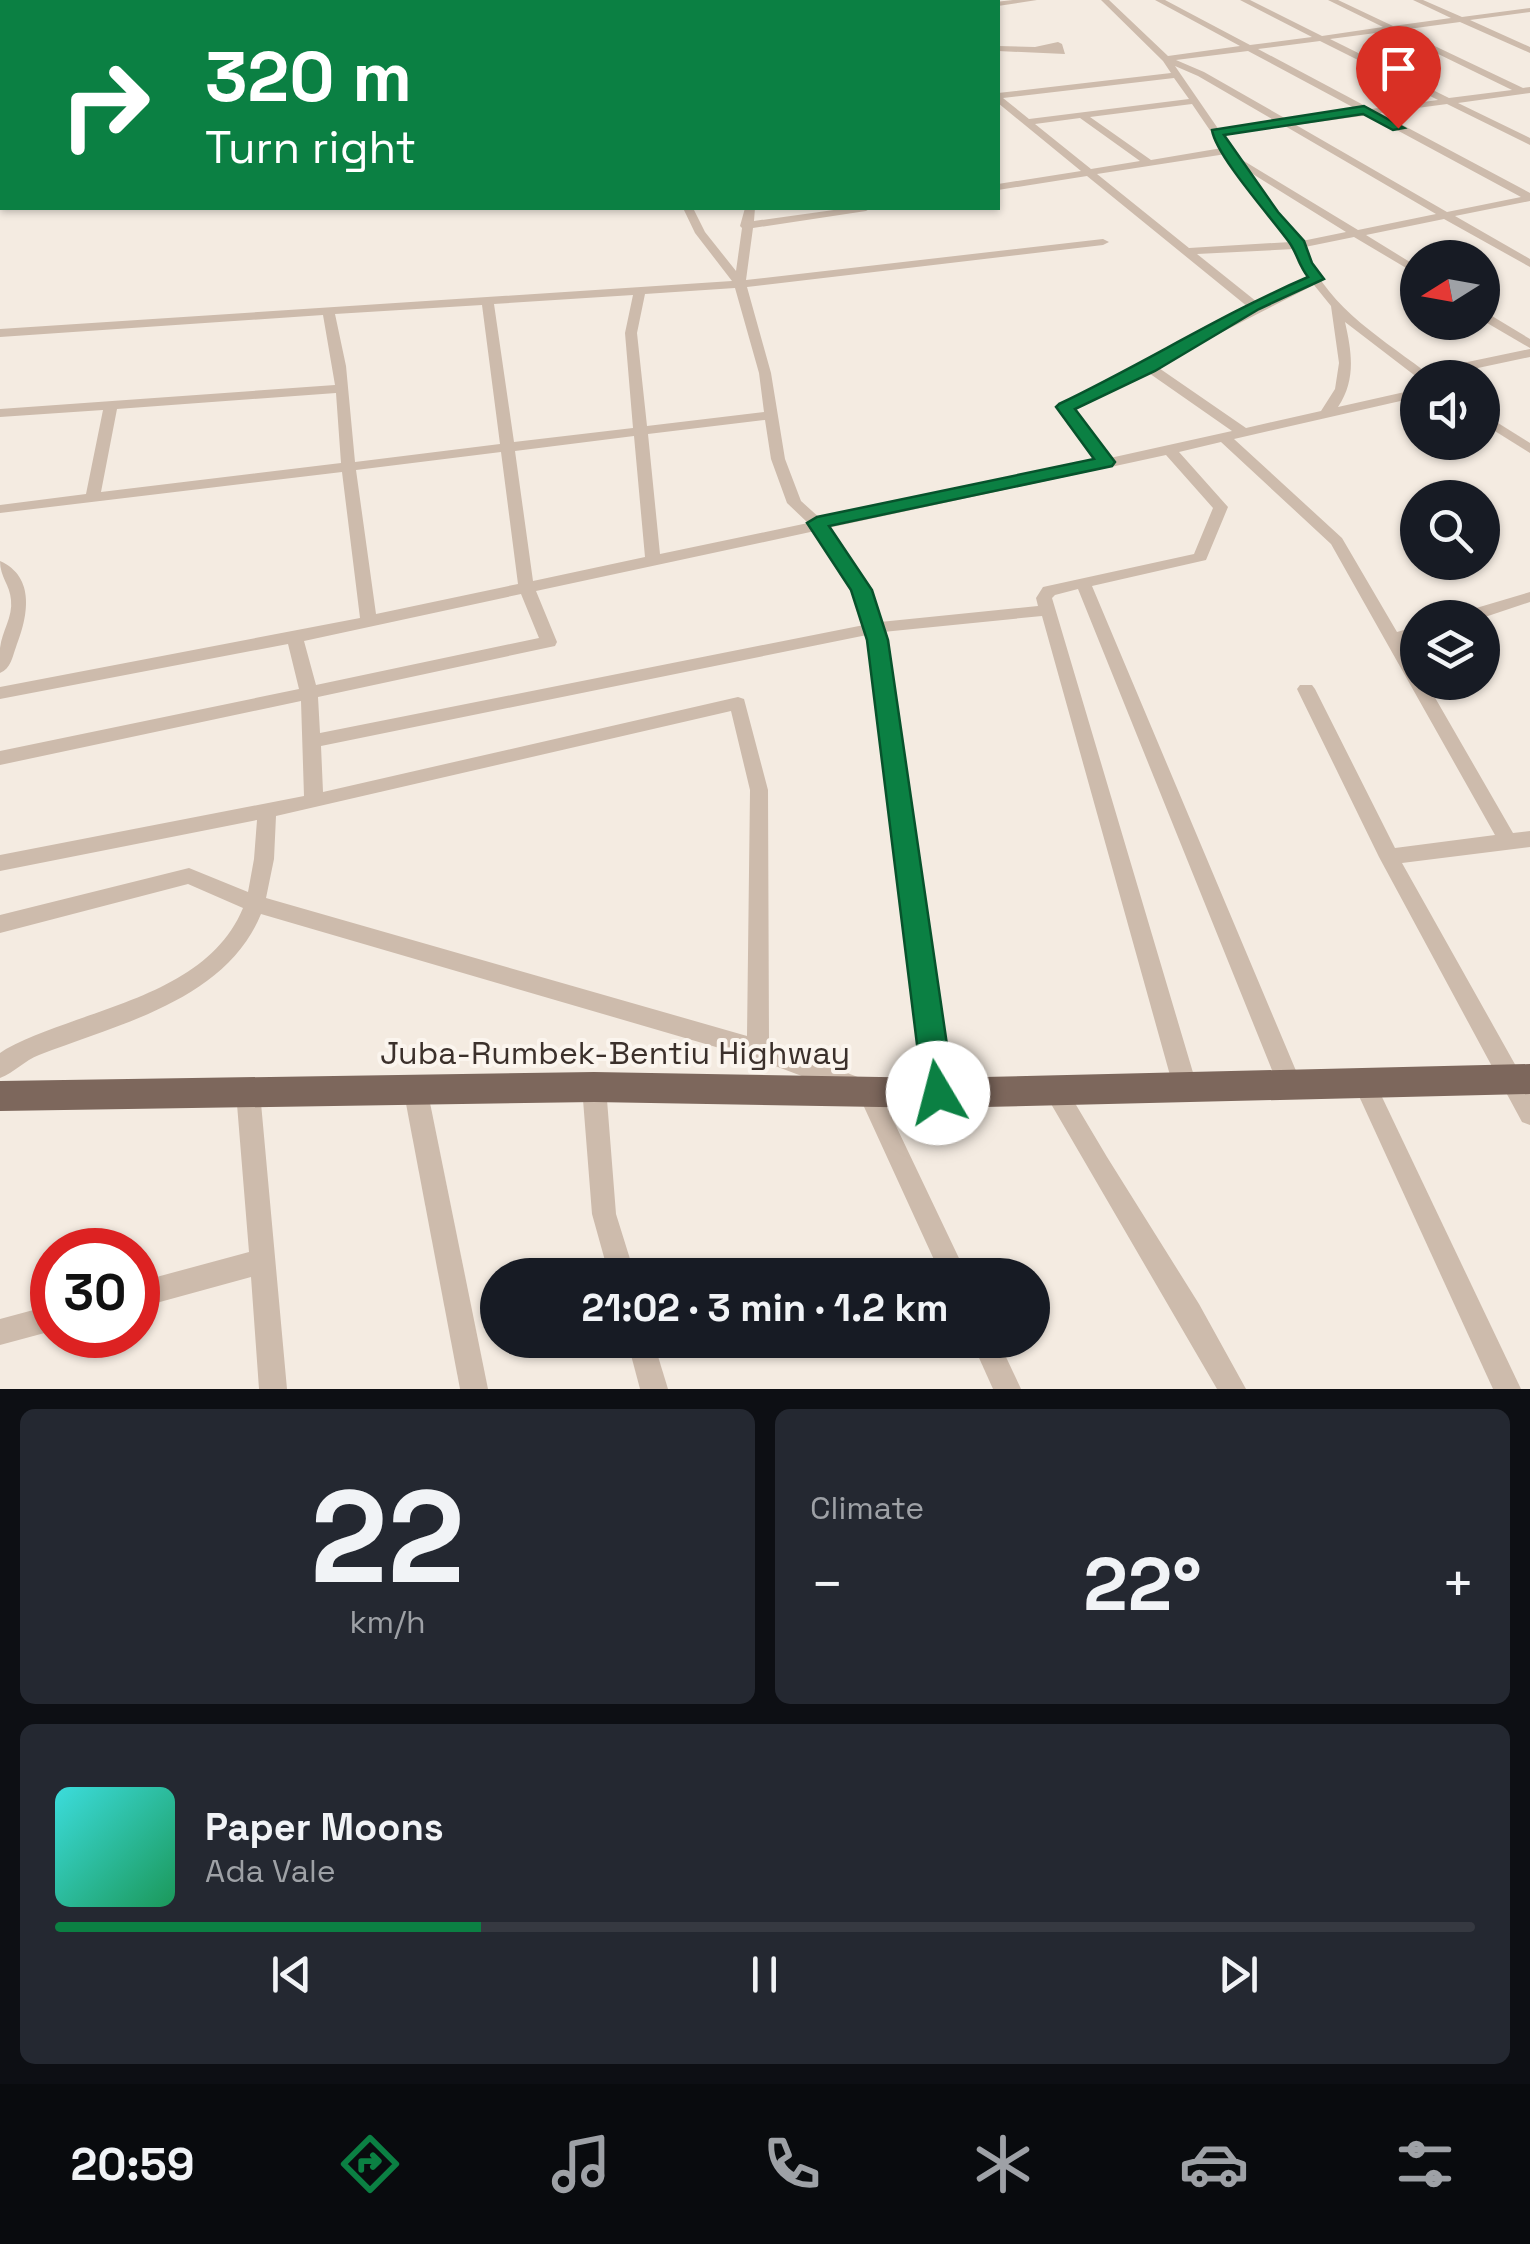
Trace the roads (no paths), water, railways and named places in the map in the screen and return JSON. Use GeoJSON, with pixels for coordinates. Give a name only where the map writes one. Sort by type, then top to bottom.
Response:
{"type":"FeatureCollection","features":[{"type":"Feature","properties":{"kind":"main road","name":"Juba-Rumbek-Bentiu Highway"},"geometry":{"type":"LineString","coordinates":[[0,1096],[594,1087],[938,1093],[1521,1079]]}},
{"type":"Feature","properties":{"kind":"street"},"geometry":{"type":"LineString","coordinates":[[1000,4],[1033,0]]}},
{"type":"Feature","properties":{"kind":"street"},"geometry":{"type":"LineString","coordinates":[[1105,0],[1166,59],[1174,76],[1239,161],[1273,215],[1299,244],[1304,263],[1335,304],[1356,327],[1401,360]]}},
{"type":"Feature","properties":{"kind":"street"},"geometry":{"type":"LineString","coordinates":[[1159,0],[1530,198]]}},
{"type":"Feature","properties":{"kind":"street"},"geometry":{"type":"LineString","coordinates":[[1244,0],[1530,142]]}},
{"type":"Feature","properties":{"kind":"street"},"geometry":{"type":"LineString","coordinates":[[1332,0],[1528,92]]}},
{"type":"Feature","properties":{"kind":"street"},"geometry":{"type":"LineString","coordinates":[[1416,0],[1530,50]]}},
{"type":"Feature","properties":{"kind":"street"},"geometry":{"type":"LineString","coordinates":[[1494,0],[1527,12]]}},
{"type":"Feature","properties":{"kind":"street"},"geometry":{"type":"LineString","coordinates":[[1166,59],[1527,12]]}},
{"type":"Feature","properties":{"kind":"street"},"geometry":{"type":"LineString","coordinates":[[1000,49],[1035,50]]}},
{"type":"Feature","properties":{"kind":"street"},"geometry":{"type":"LineString","coordinates":[[1166,59],[1201,74],[1530,264]]}},
{"type":"Feature","properties":{"kind":"street"},"geometry":{"type":"LineString","coordinates":[[1000,97],[1174,76]]}},
{"type":"Feature","properties":{"kind":"street"},"geometry":{"type":"LineString","coordinates":[[1216,133],[1364,110],[1528,92]]}},
{"type":"Feature","properties":{"kind":"street"},"geometry":{"type":"LineString","coordinates":[[1000,99],[1254,306]]}},
{"type":"Feature","properties":{"kind":"street"},"geometry":{"type":"LineString","coordinates":[[1026,122],[1195,101]]}},
{"type":"Feature","properties":{"kind":"street"},"geometry":{"type":"LineString","coordinates":[[1080,114],[1150,164]]}},
{"type":"Feature","properties":{"kind":"street"},"geometry":{"type":"LineString","coordinates":[[1000,188],[1231,150]]}},
{"type":"Feature","properties":{"kind":"street"},"geometry":{"type":"LineString","coordinates":[[1239,161],[1400,261]]}},
{"type":"Feature","properties":{"kind":"street"},"geometry":{"type":"LineString","coordinates":[[1189,251],[1299,244],[1530,198]]}},
{"type":"Feature","properties":{"kind":"street"},"geometry":{"type":"LineString","coordinates":[[689,210],[700,233],[740,284]]}},
{"type":"Feature","properties":{"kind":"street"},"geometry":{"type":"LineString","coordinates":[[749,210],[740,284],[772,415],[778,459],[794,503],[817,523],[862,590],[874,628],[938,1093]]}},
{"type":"Feature","properties":{"kind":"street"},"geometry":{"type":"LineString","coordinates":[[745,226],[853,210]]}},
{"type":"Feature","properties":{"kind":"street"},"geometry":{"type":"LineString","coordinates":[[0,333],[740,284],[1103,242]]}},
{"type":"Feature","properties":{"kind":"street"},"geometry":{"type":"LineString","coordinates":[[1106,462],[1065,407],[1149,367],[1254,306],[1316,279]]}},
{"type":"Feature","properties":{"kind":"street"},"geometry":{"type":"LineString","coordinates":[[640,292],[631,333],[654,558]]}},
{"type":"Feature","properties":{"kind":"street"},"geometry":{"type":"LineString","coordinates":[[0,758],[549,642],[526,586],[488,302]]}},
{"type":"Feature","properties":{"kind":"street"},"geometry":{"type":"LineString","coordinates":[[1326,414],[1336,402],[1348,359],[1335,304]]}},
{"type":"Feature","properties":{"kind":"street"},"geometry":{"type":"LineString","coordinates":[[328,312],[340,366],[348,466],[369,620]]}},
{"type":"Feature","properties":{"kind":"street"},"geometry":{"type":"LineString","coordinates":[[1500,325],[1530,344]]}},
{"type":"Feature","properties":{"kind":"street"},"geometry":{"type":"LineString","coordinates":[[1496,360],[1530,353]]}},
{"type":"Feature","properties":{"kind":"street"},"geometry":{"type":"LineString","coordinates":[[1149,367],[1242,432]]}},
{"type":"Feature","properties":{"kind":"street"},"geometry":{"type":"LineString","coordinates":[[0,412],[341,389]]}},
{"type":"Feature","properties":{"kind":"street"},"geometry":{"type":"LineString","coordinates":[[0,693],[295,636],[1169,450],[1400,396]]}},
{"type":"Feature","properties":{"kind":"street"},"geometry":{"type":"LineString","coordinates":[[93,497],[111,405]]}},
{"type":"Feature","properties":{"kind":"street"},"geometry":{"type":"LineString","coordinates":[[0,509],[772,415]]}},
{"type":"Feature","properties":{"kind":"street"},"geometry":{"type":"LineString","coordinates":[[1500,429],[1530,449]]}},
{"type":"Feature","properties":{"kind":"street"},"geometry":{"type":"LineString","coordinates":[[1224,437],[1337,541],[1508,841]]}},
{"type":"Feature","properties":{"kind":"street"},"geometry":{"type":"LineString","coordinates":[[1169,450],[1221,506],[1200,557],[1049,591],[1044,598],[1186,1086]]}},
{"type":"Feature","properties":{"kind":"street"},"geometry":{"type":"LineString","coordinates":[[0,566],[16,581],[21,598],[0,667]]}},
{"type":"Feature","properties":{"kind":"street"},"geometry":{"type":"LineString","coordinates":[[1083,584],[1290,1085]]}},
{"type":"Feature","properties":{"kind":"street"},"geometry":{"type":"LineString","coordinates":[[1500,606],[1530,597]]}},
{"type":"Feature","properties":{"kind":"street"},"geometry":{"type":"LineString","coordinates":[[312,741],[874,628],[1048,610]]}},
{"type":"Feature","properties":{"kind":"street"},"geometry":{"type":"LineString","coordinates":[[295,636],[309,694],[314,801]]}},
{"type":"Feature","properties":{"kind":"street"},"geometry":{"type":"LineString","coordinates":[[1392,638],[1400,636]]}},
{"type":"Feature","properties":{"kind":"street"},"geometry":{"type":"LineString","coordinates":[[1306,690],[1389,857],[1521,1079],[1530,1114]]}},
{"type":"Feature","properties":{"kind":"street"},"geometry":{"type":"LineString","coordinates":[[0,862],[314,801],[738,703],[759,790],[758,1049]]}},
{"type":"Feature","properties":{"kind":"street"},"geometry":{"type":"LineString","coordinates":[[0,1068],[12,1057],[132,1009],[192,978],[223,956],[240,936],[253,903],[268,843],[266,810]]}},
{"type":"Feature","properties":{"kind":"street"},"geometry":{"type":"LineString","coordinates":[[1389,857],[1530,839]]}},
{"type":"Feature","properties":{"kind":"street"},"geometry":{"type":"LineString","coordinates":[[0,924],[189,876],[253,903],[758,1049],[868,1091],[946,1258]]}},
{"type":"Feature","properties":{"kind":"street"},"geometry":{"type":"LineString","coordinates":[[1364,1083],[1507,1389]]}},
{"type":"Feature","properties":{"kind":"street"},"geometry":{"type":"LineString","coordinates":[[594,1087],[604,1214],[617,1258]]}},
{"type":"Feature","properties":{"kind":"street"},"geometry":{"type":"LineString","coordinates":[[415,1088],[474,1389]]}},
{"type":"Feature","properties":{"kind":"street"},"geometry":{"type":"LineString","coordinates":[[1055,1090],[1095,1165],[1150,1248],[1232,1389]]}},
{"type":"Feature","properties":{"kind":"street"},"geometry":{"type":"LineString","coordinates":[[248,1092],[273,1389]]}},
{"type":"Feature","properties":{"kind":"street"},"geometry":{"type":"LineString","coordinates":[[160,1289],[262,1261]]}},
{"type":"Feature","properties":{"kind":"street"},"geometry":{"type":"LineString","coordinates":[[0,1332],[30,1324]]}},
{"type":"Feature","properties":{"kind":"street"},"geometry":{"type":"LineString","coordinates":[[645,1358],[654,1389]]}},
{"type":"Feature","properties":{"kind":"street"},"geometry":{"type":"LineString","coordinates":[[992,1358],[1007,1389]]}}]}
